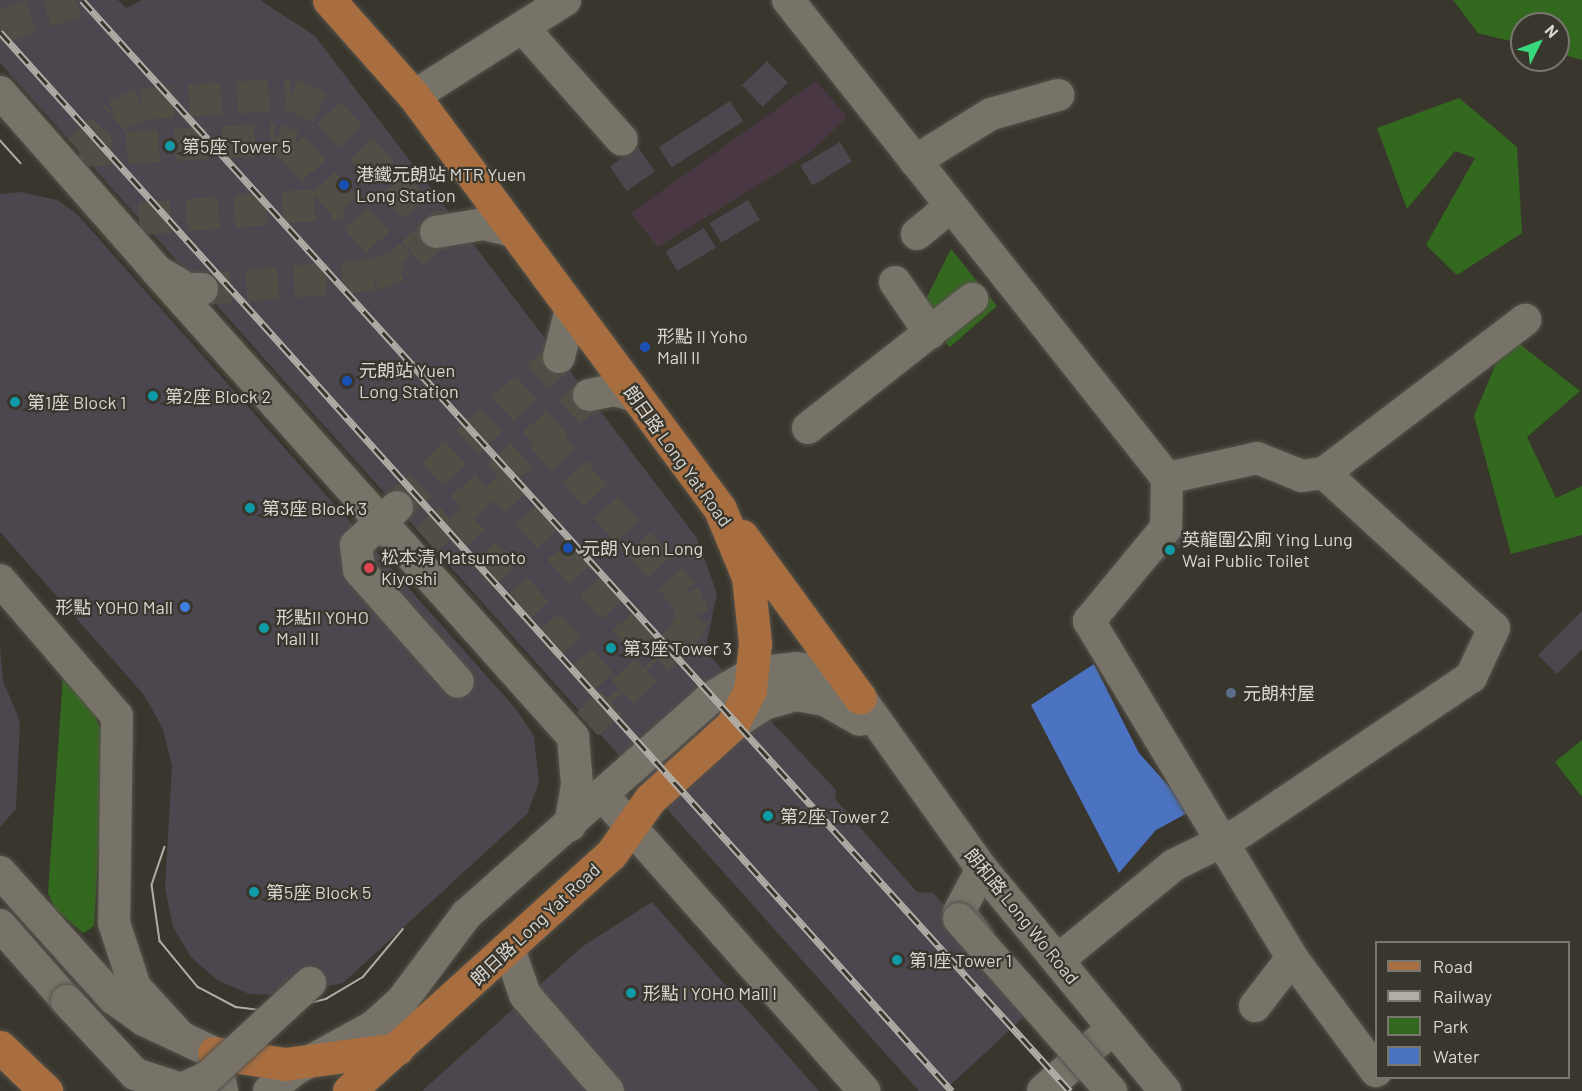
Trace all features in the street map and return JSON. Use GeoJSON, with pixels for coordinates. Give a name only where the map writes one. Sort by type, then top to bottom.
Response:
{"type":"FeatureCollection","features":[{"type":"Feature","properties":{"kind":"main road","name":"朗日路 Long Yat Road"},"geometry":{"type":"LineString","coordinates":[[335,4],[414,96],[720,509],[748,577],[753,673],[732,725],[650,799],[611,854],[509,949],[349,1091]]}},
{"type":"Feature","properties":{"kind":"main road"},"geometry":{"type":"LineString","coordinates":[[720,509],[802,612],[860,698]]}},
{"type":"Feature","properties":{"kind":"main road"},"geometry":{"type":"LineString","coordinates":[[0,1047],[46,1091]]}},
{"type":"Feature","properties":{"kind":"main road"},"geometry":{"type":"LineString","coordinates":[[214,1053],[258,1064],[309,1062],[397,1049]]}},
{"type":"Feature","properties":{"kind":"street"},"geometry":{"type":"LineString","coordinates":[[414,96],[565,0]]}},
{"type":"Feature","properties":{"kind":"street"},"geometry":{"type":"LineString","coordinates":[[788,0],[1167,478],[1166,528],[1089,621],[1292,958],[1375,1068]]}},
{"type":"Feature","properties":{"kind":"street"},"geometry":{"type":"LineString","coordinates":[[523,28],[622,140]]}},
{"type":"Feature","properties":{"kind":"street"},"geometry":{"type":"LineString","coordinates":[[0,92],[71,158],[125,220],[157,271],[418,547],[580,731],[577,784],[570,825]]}},
{"type":"Feature","properties":{"kind":"street"},"geometry":{"type":"LineString","coordinates":[[915,161],[991,114],[1058,95]]}},
{"type":"Feature","properties":{"kind":"street"},"geometry":{"type":"LineString","coordinates":[[917,234],[951,206]]}},
{"type":"Feature","properties":{"kind":"street"},"geometry":{"type":"LineString","coordinates":[[436,232],[483,224],[514,231]]}},
{"type":"Feature","properties":{"kind":"street"},"geometry":{"type":"LineString","coordinates":[[157,271],[187,289],[202,289]]}},
{"type":"Feature","properties":{"kind":"street"},"geometry":{"type":"LineString","coordinates":[[895,282],[930,333]]}},
{"type":"Feature","properties":{"kind":"street"},"geometry":{"type":"LineString","coordinates":[[808,428],[972,299]]}},
{"type":"Feature","properties":{"kind":"street"},"geometry":{"type":"LineString","coordinates":[[559,357],[571,308]]}},
{"type":"Feature","properties":{"kind":"street"},"geometry":{"type":"LineString","coordinates":[[1167,478],[1257,458],[1302,476],[1324,473],[1525,320]]}},
{"type":"Feature","properties":{"kind":"street"},"geometry":{"type":"LineString","coordinates":[[588,395],[615,390],[636,396]]}},
{"type":"Feature","properties":{"kind":"street"},"geometry":{"type":"LineString","coordinates":[[1058,960],[1174,865],[1219,840],[1251,826],[1471,677],[1494,628],[1324,473]]}},
{"type":"Feature","properties":{"kind":"street"},"geometry":{"type":"LineString","coordinates":[[388,515],[356,545],[359,570],[458,682]]}},
{"type":"Feature","properties":{"kind":"street"},"geometry":{"type":"LineString","coordinates":[[0,580],[117,716],[116,934],[135,987],[178,1034]]}},
{"type":"Feature","properties":{"kind":"street","name":"朗和路 Long Wo Road"},"geometry":{"type":"LineString","coordinates":[[753,673],[796,668],[818,672],[860,698],[982,868],[1165,1091]]}},
{"type":"Feature","properties":{"kind":"street"},"geometry":{"type":"LineString","coordinates":[[269,1091],[309,1062],[374,1026],[401,1002],[466,915],[603,796],[708,699],[753,673]]}},
{"type":"Feature","properties":{"kind":"street","name":"朗和路 Long Wo Road"},"geometry":{"type":"LineString","coordinates":[[732,725],[764,704],[796,695],[825,700],[886,735]]}},
{"type":"Feature","properties":{"kind":"street"},"geometry":{"type":"LineString","coordinates":[[603,796],[864,1091]]}},
{"type":"Feature","properties":{"kind":"street"},"geometry":{"type":"LineString","coordinates":[[982,868],[959,912],[1080,1058]]}},
{"type":"Feature","properties":{"kind":"street"},"geometry":{"type":"LineString","coordinates":[[0,872],[114,999],[144,1020],[178,1034],[214,1053],[222,1091]]}},
{"type":"Feature","properties":{"kind":"street"},"geometry":{"type":"LineString","coordinates":[[959,919],[1111,1091]]}},
{"type":"Feature","properties":{"kind":"street"},"geometry":{"type":"LineString","coordinates":[[0,925],[121,1062],[171,1088],[191,1087],[208,1077],[310,983]]}},
{"type":"Feature","properties":{"kind":"street"},"geometry":{"type":"LineString","coordinates":[[509,949],[525,995],[608,1091]]}},
{"type":"Feature","properties":{"kind":"street"},"geometry":{"type":"LineString","coordinates":[[1256,1006],[1292,958]]}},
{"type":"Feature","properties":{"kind":"street"},"geometry":{"type":"LineString","coordinates":[[1043,1091],[1113,1028]]}},
{"type":"Feature","properties":{"kind":"shaded area"},"geometry":{"type":"Polygon","coordinates":[[[816,81],[847,117],[811,152],[658,247],[631,213],[816,81]]]}},
{"type":"Feature","properties":{"kind":"green space"},"geometry":{"type":"Polygon","coordinates":[[[1453,0],[1582,0],[1582,60],[1570,56],[1570,12],[1510,12],[1510,41],[1478,33],[1453,0]]]}},
{"type":"Feature","properties":{"kind":"green space"},"geometry":{"type":"Polygon","coordinates":[[[1459,98],[1517,147],[1522,233],[1457,275],[1426,245],[1475,158],[1455,151],[1407,209],[1377,128],[1459,98]]]}},
{"type":"Feature","properties":{"kind":"green space"},"geometry":{"type":"Polygon","coordinates":[[[951,249],[997,306],[950,347],[919,313],[951,249]]]}},
{"type":"Feature","properties":{"kind":"green space"},"geometry":{"type":"Polygon","coordinates":[[[1508,335],[1580,391],[1527,437],[1556,498],[1582,486],[1582,535],[1511,554],[1474,416],[1508,335]]]}},
{"type":"Feature","properties":{"kind":"green space"},"geometry":{"type":"Polygon","coordinates":[[[63,677],[94,713],[105,741],[94,926],[83,933],[55,909],[48,893],[63,677]]]}},
{"type":"Feature","properties":{"kind":"green space"},"geometry":{"type":"Polygon","coordinates":[[[1582,740],[1582,797],[1555,762],[1582,740]]]}},
{"type":"Feature","properties":{"kind":"water"},"geometry":{"type":"Polygon","coordinates":[[[1094,664],[1139,753],[1191,811],[1156,830],[1119,873],[1031,705],[1094,664]]]}},
{"type":"Feature","properties":{"kind":"building","name":"元朗 Yuen Long"},"geometry":{"type":"Polygon","coordinates":[[[0,0],[118,0],[126,8],[142,0],[260,0],[315,36],[697,538],[717,594],[705,651],[836,790],[835,799],[917,892],[933,893],[944,905],[944,916],[1026,1015],[944,1091],[919,1091],[0,63],[0,0]]]}},
{"type":"Feature","properties":{"kind":"building"},"geometry":{"type":"Polygon","coordinates":[[[767,61],[788,83],[763,107],[742,85],[767,61]]]}},
{"type":"Feature","properties":{"kind":"building"},"geometry":{"type":"Polygon","coordinates":[[[730,101],[743,121],[672,167],[659,147],[730,101]]]}},
{"type":"Feature","properties":{"kind":"building"},"geometry":{"type":"Polygon","coordinates":[[[840,142],[852,162],[812,185],[801,166],[840,142]]]}},
{"type":"Feature","properties":{"kind":"building"},"geometry":{"type":"Polygon","coordinates":[[[638,147],[655,172],[627,191],[610,166],[638,147]]]}},
{"type":"Feature","properties":{"kind":"building","name":"形點II YOHO Mall II"},"geometry":{"type":"Polygon","coordinates":[[[21,192],[57,200],[77,214],[516,709],[534,736],[539,783],[527,814],[343,983],[285,995],[249,994],[217,980],[191,957],[173,927],[165,888],[172,766],[163,729],[144,695],[0,532],[0,194],[21,192]]]}},
{"type":"Feature","properties":{"kind":"building"},"geometry":{"type":"Polygon","coordinates":[[[748,200],[760,220],[721,243],[709,223],[748,200]]]}},
{"type":"Feature","properties":{"kind":"building"},"geometry":{"type":"Polygon","coordinates":[[[704,228],[716,248],[677,271],[665,251],[704,228]]]}},
{"type":"Feature","properties":{"kind":"building","name":"英龍圍公廁 Ying Lung Wai Public Toilet"},"geometry":{"type":"Polygon","coordinates":[[[1182,532],[1189,541],[1157,565],[1150,557],[1182,532]]]}},
{"type":"Feature","properties":{"kind":"building"},"geometry":{"type":"Polygon","coordinates":[[[1582,611],[1582,649],[1557,674],[1538,655],[1582,611]]]}},
{"type":"Feature","properties":{"kind":"building"},"geometry":{"type":"Polygon","coordinates":[[[0,645],[3,681],[20,721],[16,809],[0,827],[0,645]]]}},
{"type":"Feature","properties":{"kind":"building","name":"形點 I YOHO Mall I"},"geometry":{"type":"Polygon","coordinates":[[[652,902],[819,1091],[422,1091],[583,946],[652,902]]]}},
{"type":"Feature","properties":{"kind":"tunnel"},"geometry":{"type":"LineString","coordinates":[[0,26],[76,0]]}},
{"type":"Feature","properties":{"kind":"tunnel"},"geometry":{"type":"LineString","coordinates":[[79,151],[116,116],[141,104],[291,94],[329,113],[436,232],[399,266],[374,275],[202,289]]}},
{"type":"Feature","properties":{"kind":"tunnel"},"geometry":{"type":"LineString","coordinates":[[79,151],[276,139],[292,147],[399,266]]}},
{"type":"Feature","properties":{"kind":"tunnel"},"geometry":{"type":"LineString","coordinates":[[139,219],[343,203]]}},
{"type":"Feature","properties":{"kind":"tunnel"},"geometry":{"type":"LineString","coordinates":[[397,507],[559,357]]}},
{"type":"Feature","properties":{"kind":"tunnel"},"geometry":{"type":"LineString","coordinates":[[426,540],[589,395]]}},
{"type":"Feature","properties":{"kind":"tunnel"},"geometry":{"type":"LineString","coordinates":[[542,436],[684,594],[694,616],[682,638],[587,724]]}},
{"type":"Feature","properties":{"kind":"tunnel"},"geometry":{"type":"LineString","coordinates":[[495,478],[659,659]]}},
{"type":"Feature","properties":{"kind":"tunnel"},"geometry":{"type":"LineString","coordinates":[[451,517],[615,699]]}},
{"type":"Feature","properties":{"kind":"tram line"},"geometry":{"type":"LineString","coordinates":[[0,140],[21,163]]}},
{"type":"Feature","properties":{"kind":"tram line"},"geometry":{"type":"LineString","coordinates":[[165,847],[152,885],[160,941],[198,987],[236,1007],[274,1012],[326,999],[363,977],[403,929]]}},
{"type":"Feature","properties":{"kind":"railway"},"geometry":{"type":"LineString","coordinates":[[82,0],[1070,1091]]}},
{"type":"Feature","properties":{"kind":"railway"},"geometry":{"type":"LineString","coordinates":[[0,32],[952,1091]]}},
{"type":"Feature","properties":{"kind":"place","name":"第5座 Tower 5"},"geometry":{"type":"Point","coordinates":[170,146]}},
{"type":"Feature","properties":{"kind":"place","name":"港鐵元朗站 MTR Yuen Long Station"},"geometry":{"type":"Point","coordinates":[344,185]}},
{"type":"Feature","properties":{"kind":"place","name":"形點 II Yoho Mall II"},"geometry":{"type":"Point","coordinates":[645,347]}},
{"type":"Feature","properties":{"kind":"place","name":"元朗站 Yuen Long Station"},"geometry":{"type":"Point","coordinates":[347,381]}},
{"type":"Feature","properties":{"kind":"place","name":"第2座 Block 2"},"geometry":{"type":"Point","coordinates":[153,396]}},
{"type":"Feature","properties":{"kind":"place","name":"第1座 Block 1"},"geometry":{"type":"Point","coordinates":[15,402]}},
{"type":"Feature","properties":{"kind":"place","name":"第3座 Block 3"},"geometry":{"type":"Point","coordinates":[250,508]}},
{"type":"Feature","properties":{"kind":"place","name":"元朗 Yuen Long"},"geometry":{"type":"Point","coordinates":[568,548]}},
{"type":"Feature","properties":{"kind":"place","name":"英龍圍公廁 Ying Lung Wai Public Toilet"},"geometry":{"type":"Point","coordinates":[1170,550]}},
{"type":"Feature","properties":{"kind":"place","name":"松本清 Matsumoto Kiyoshi"},"geometry":{"type":"Point","coordinates":[369,568]}},
{"type":"Feature","properties":{"kind":"place","name":"形點 YOHO Mall"},"geometry":{"type":"Point","coordinates":[185,607]}},
{"type":"Feature","properties":{"kind":"place","name":"形點II YOHO Mall II"},"geometry":{"type":"Point","coordinates":[264,628]}},
{"type":"Feature","properties":{"kind":"place","name":"第3座 Tower 3"},"geometry":{"type":"Point","coordinates":[611,648]}},
{"type":"Feature","properties":{"kind":"place","name":"元朗村屋"},"geometry":{"type":"Point","coordinates":[1231,693]}},
{"type":"Feature","properties":{"kind":"place","name":"第2座 Tower 2"},"geometry":{"type":"Point","coordinates":[768,816]}},
{"type":"Feature","properties":{"kind":"place","name":"第5座 Block 5"},"geometry":{"type":"Point","coordinates":[254,892]}},
{"type":"Feature","properties":{"kind":"place","name":"第1座 Tower 1"},"geometry":{"type":"Point","coordinates":[897,960]}},
{"type":"Feature","properties":{"kind":"place","name":"形點 I YOHO Mall I"},"geometry":{"type":"Point","coordinates":[631,993]}}]}
